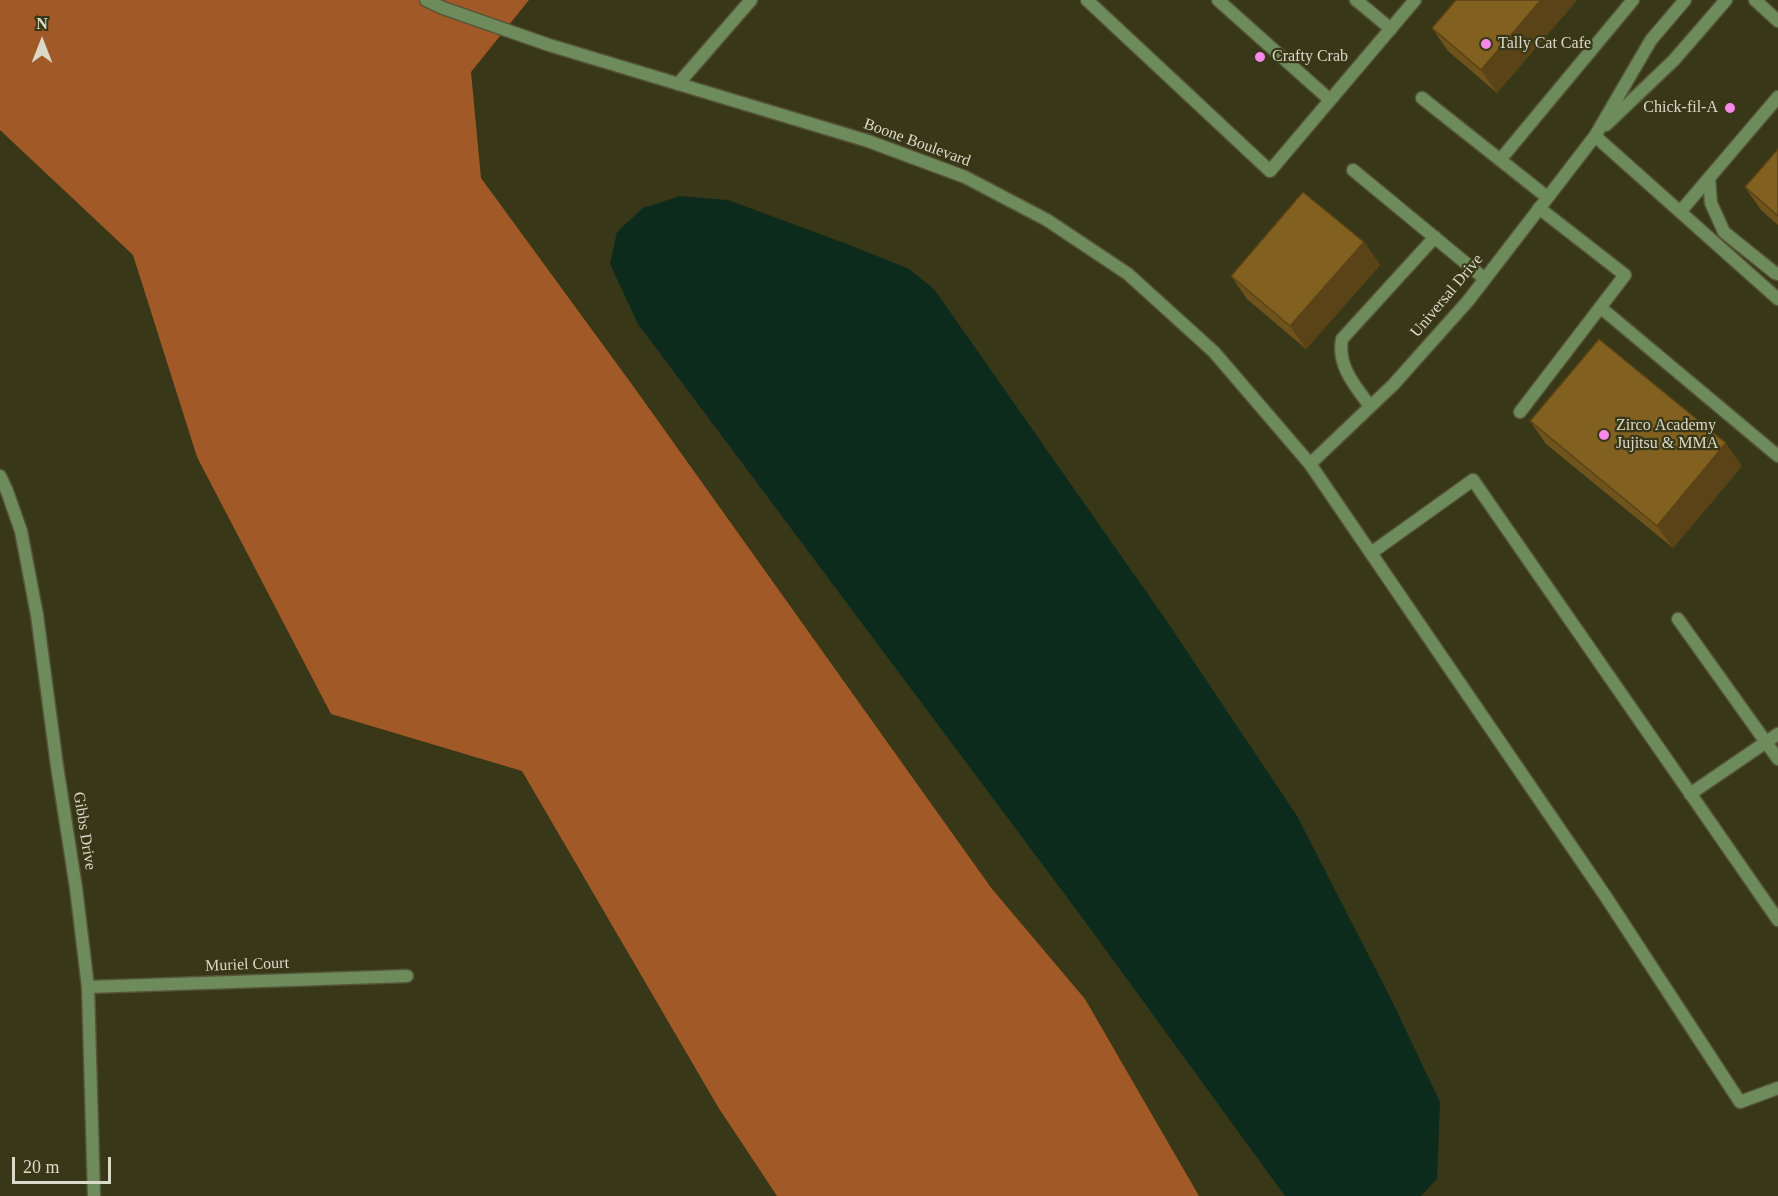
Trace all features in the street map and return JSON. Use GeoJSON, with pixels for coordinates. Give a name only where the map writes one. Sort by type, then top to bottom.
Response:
{"type":"FeatureCollection","features":[{"type":"Feature","properties":{"kind":"street","name":"Boone Boulevard"},"geometry":{"type":"LineString","coordinates":[[426,0],[442,8],[549,45],[868,141],[965,177],[1047,220],[1128,274],[1214,352],[1310,464],[1606,897],[1740,1102],[1778,1088]]}},
{"type":"Feature","properties":{"kind":"street"},"geometry":{"type":"LineString","coordinates":[[678,84],[751,0]]}},
{"type":"Feature","properties":{"kind":"street"},"geometry":{"type":"LineString","coordinates":[[1087,0],[1270,171],[1415,0]]}},
{"type":"Feature","properties":{"kind":"street"},"geometry":{"type":"LineString","coordinates":[[1218,0],[1330,100]]}},
{"type":"Feature","properties":{"kind":"street"},"geometry":{"type":"LineString","coordinates":[[1356,0],[1391,29]]}},
{"type":"Feature","properties":{"kind":"street"},"geometry":{"type":"LineString","coordinates":[[1500,160],[1633,0]]}},
{"type":"Feature","properties":{"kind":"street","name":"Universal Drive"},"geometry":{"type":"LineString","coordinates":[[1595,136],[1651,40],[1685,0]]}},
{"type":"Feature","properties":{"kind":"street","name":"Universal Drive"},"geometry":{"type":"LineString","coordinates":[[1310,464],[1393,385],[1485,279],[1595,136],[1674,60],[1726,0]]}},
{"type":"Feature","properties":{"kind":"street"},"geometry":{"type":"LineString","coordinates":[[1755,0],[1778,21]]}},
{"type":"Feature","properties":{"kind":"street"},"geometry":{"type":"LineString","coordinates":[[1680,212],[1778,97]]}},
{"type":"Feature","properties":{"kind":"street"},"geometry":{"type":"LineString","coordinates":[[1422,98],[1547,197]]}},
{"type":"Feature","properties":{"kind":"street"},"geometry":{"type":"LineString","coordinates":[[1595,136],[1778,299]]}},
{"type":"Feature","properties":{"kind":"street"},"geometry":{"type":"LineString","coordinates":[[1353,170],[1485,279]]}},
{"type":"Feature","properties":{"kind":"street"},"geometry":{"type":"LineString","coordinates":[[1709,178],[1711,203],[1724,232],[1778,274]]}},
{"type":"Feature","properties":{"kind":"street"},"geometry":{"type":"LineString","coordinates":[[1520,412],[1625,275],[1539,208]]}},
{"type":"Feature","properties":{"kind":"street"},"geometry":{"type":"LineString","coordinates":[[1370,406],[1349,377],[1342,362],[1340,348],[1342,339],[1435,237]]}},
{"type":"Feature","properties":{"kind":"street"},"geometry":{"type":"LineString","coordinates":[[1600,307],[1778,456]]}},
{"type":"Feature","properties":{"kind":"street","name":"Gibbs Drive"},"geometry":{"type":"LineString","coordinates":[[0,476],[21,531],[37,615],[88,987],[94,1196]]}},
{"type":"Feature","properties":{"kind":"street"},"geometry":{"type":"LineString","coordinates":[[1371,553],[1473,480],[1778,920]]}},
{"type":"Feature","properties":{"kind":"street"},"geometry":{"type":"LineString","coordinates":[[1678,619],[1778,759]]}},
{"type":"Feature","properties":{"kind":"street"},"geometry":{"type":"LineString","coordinates":[[1690,794],[1778,734]]}},
{"type":"Feature","properties":{"kind":"street","name":"Muriel Court"},"geometry":{"type":"LineString","coordinates":[[88,987],[407,976]]}},
{"type":"Feature","properties":{"kind":"shaded area"},"geometry":{"type":"Polygon","coordinates":[[[0,0],[529,0],[471,72],[481,178],[636,390],[992,889],[1085,999],[1199,1196],[777,1196],[718,1107],[522,771],[331,714],[197,457],[133,255],[0,130],[0,0]]]}},
{"type":"Feature","properties":{"kind":"shaded area"},"geometry":{"type":"Polygon","coordinates":[[[680,196],[728,200],[909,269],[934,289],[1166,620],[1297,816],[1391,999],[1440,1102],[1437,1179],[1421,1196],[1285,1196],[1084,920],[638,324],[610,264],[617,232],[643,208],[680,196]]]}},
{"type":"Feature","properties":{"kind":"building"},"geometry":{"type":"Polygon","coordinates":[[[1456,0],[1541,0],[1481,70],[1432,28],[1456,0]]]}},
{"type":"Feature","properties":{"kind":"building"},"geometry":{"type":"Polygon","coordinates":[[[1778,149],[1778,216],[1745,187],[1778,149]]]}},
{"type":"Feature","properties":{"kind":"building"},"geometry":{"type":"Polygon","coordinates":[[[1303,192],[1364,242],[1290,326],[1231,276],[1303,192]]]}},
{"type":"Feature","properties":{"kind":"building"},"geometry":{"type":"Polygon","coordinates":[[[1599,339],[1726,443],[1657,526],[1530,421],[1599,339]]]}},
{"type":"Feature","properties":{"kind":"place","name":"Tally Cat Cafe"},"geometry":{"type":"Point","coordinates":[1486,44]}},
{"type":"Feature","properties":{"kind":"place","name":"Crafty Crab"},"geometry":{"type":"Point","coordinates":[1260,57]}},
{"type":"Feature","properties":{"kind":"place","name":"Chick-fil-A"},"geometry":{"type":"Point","coordinates":[1730,108]}},
{"type":"Feature","properties":{"kind":"place","name":"Zirco Academy Jujitsu & MMA"},"geometry":{"type":"Point","coordinates":[1604,435]}}]}
